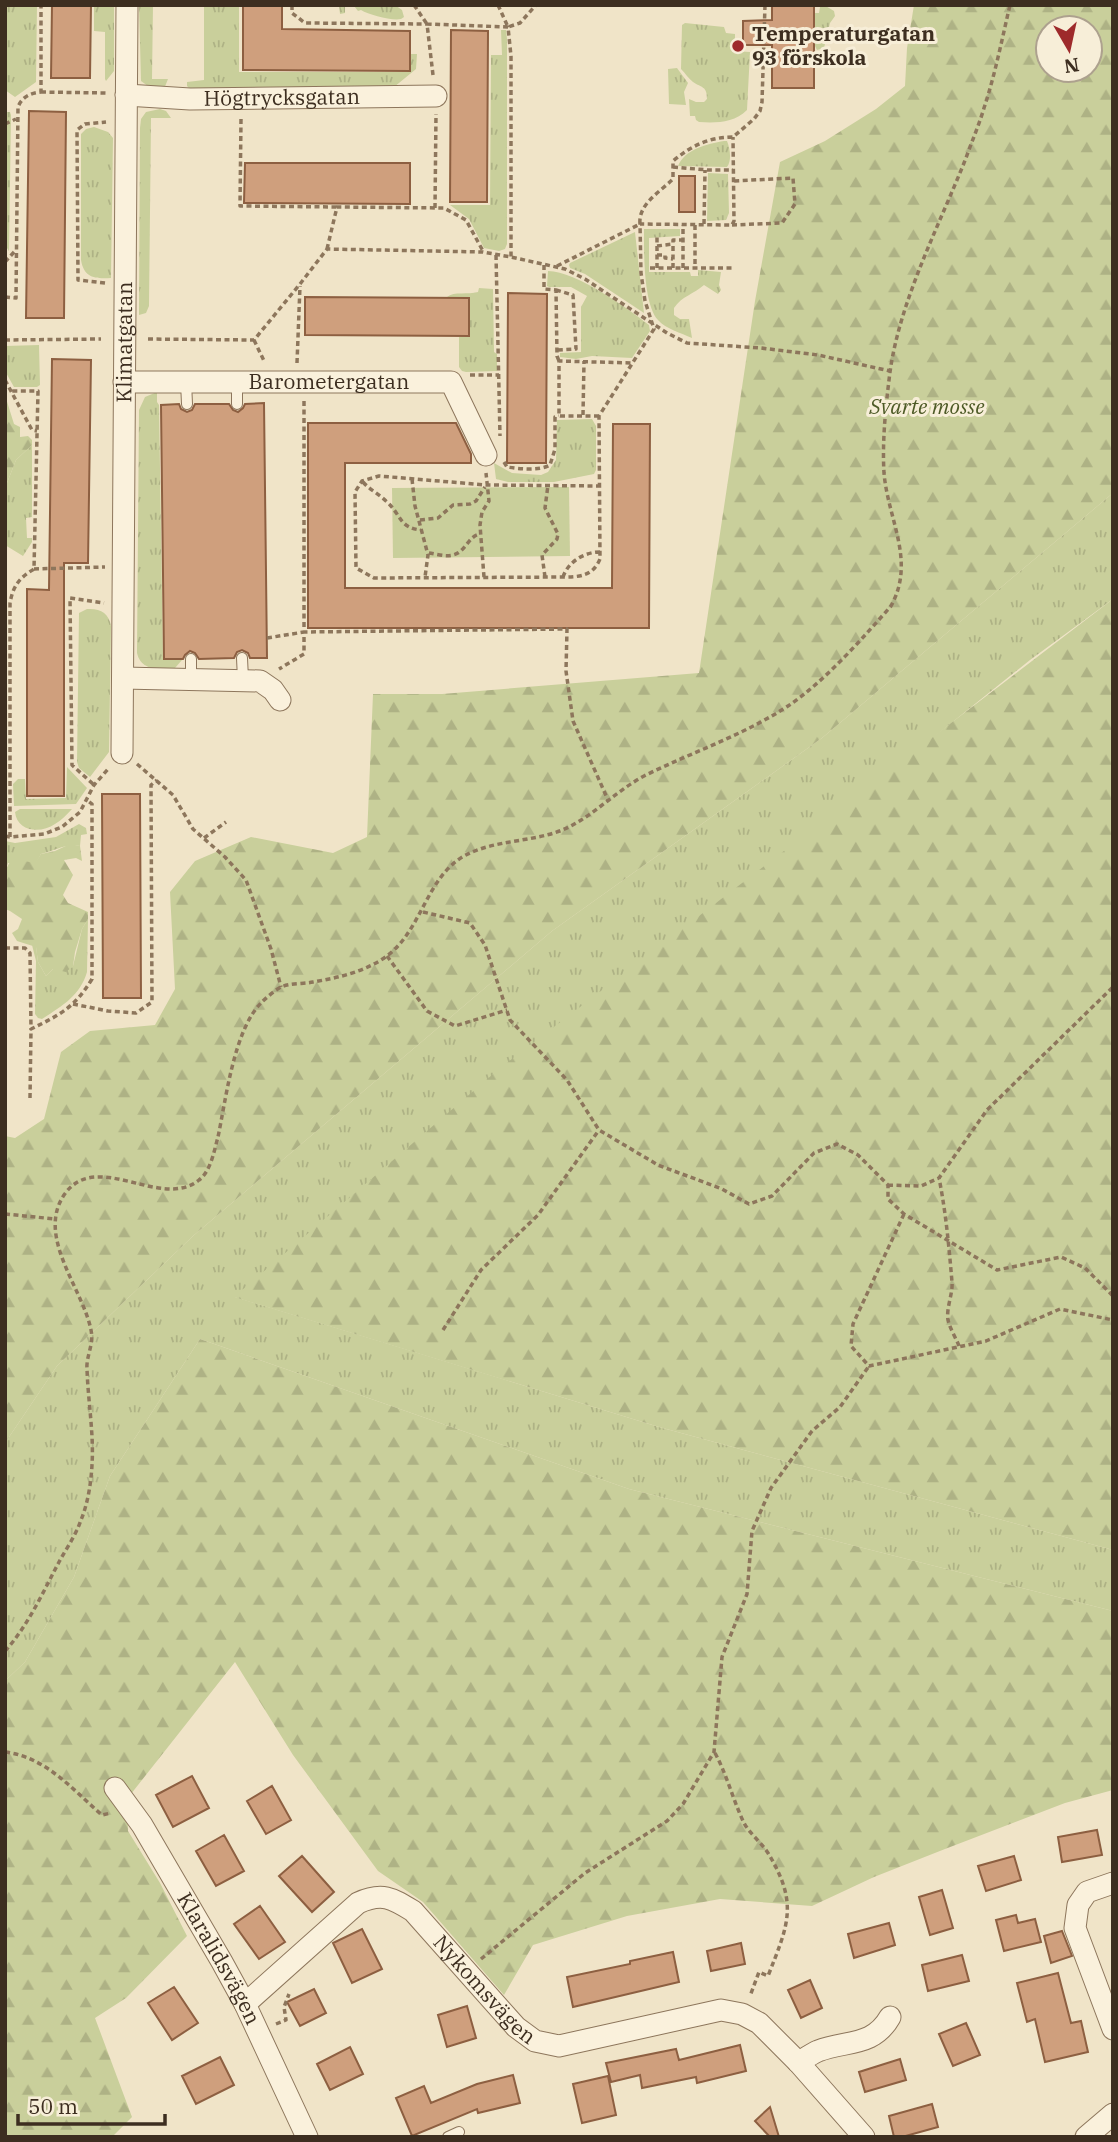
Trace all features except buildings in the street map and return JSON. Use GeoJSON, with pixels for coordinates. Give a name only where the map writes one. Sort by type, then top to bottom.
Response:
{"type":"FeatureCollection","features":[{"type":"Feature","properties":{"kind":"street","name":"Klimatgatan"},"geometry":{"type":"LineString","coordinates":[[122,753],[127,5]]}},
{"type":"Feature","properties":{"kind":"street","name":"Högtrycksgatan"},"geometry":{"type":"LineString","coordinates":[[126,95],[176,98],[436,96]]}},
{"type":"Feature","properties":{"kind":"street","name":"Barometergatan"},"geometry":{"type":"LineString","coordinates":[[124,382],[237,382],[301,377],[451,382],[495,458]]}},
{"type":"Feature","properties":{"kind":"street"},"geometry":{"type":"LineString","coordinates":[[123,678],[191,669],[248,673],[273,690],[280,700]]}},
{"type":"Feature","properties":{"kind":"street","name":"Klaralidsvägen"},"geometry":{"type":"LineString","coordinates":[[115,1788],[160,1855],[245,2004],[307,2137]]}},
{"type":"Feature","properties":{"kind":"street"},"geometry":{"type":"LineString","coordinates":[[1113,1883],[1087,1892],[1077,1905],[1075,1928],[1113,2029]]}},
{"type":"Feature","properties":{"kind":"street","name":"Nykomsvägen"},"geometry":{"type":"LineString","coordinates":[[245,2004],[354,1906],[366,1899],[378,1897],[391,1898],[413,1911],[516,2028],[535,2040],[559,2046],[721,2010],[742,2014]]}},
{"type":"Feature","properties":{"kind":"street"},"geometry":{"type":"LineString","coordinates":[[742,2014],[759,2023],[799,2062],[853,2133]]}},
{"type":"Feature","properties":{"kind":"street"},"geometry":{"type":"LineString","coordinates":[[799,2062],[817,2052],[873,2037],[883,2029],[890,2017]]}},
{"type":"Feature","properties":{"kind":"street"},"geometry":{"type":"LineString","coordinates":[[1086,2137],[1113,2114]]}},
{"type":"Feature","properties":{"kind":"lane"},"geometry":{"type":"LineString","coordinates":[[186,382],[187,404]]}},
{"type":"Feature","properties":{"kind":"lane"},"geometry":{"type":"LineString","coordinates":[[237,382],[237,404]]}},
{"type":"Feature","properties":{"kind":"path"},"geometry":{"type":"LineString","coordinates":[[41,5],[41,92]]}},
{"type":"Feature","properties":{"kind":"path"},"geometry":{"type":"LineString","coordinates":[[292,5],[292,13],[305,23],[427,24],[414,5]]}},
{"type":"Feature","properties":{"kind":"path"},"geometry":{"type":"LineString","coordinates":[[498,5],[508,27],[511,56],[511,257]]}},
{"type":"Feature","properties":{"kind":"path"},"geometry":{"type":"LineString","coordinates":[[508,27],[520,23],[536,5]]}},
{"type":"Feature","properties":{"kind":"path"},"geometry":{"type":"LineString","coordinates":[[601,486],[486,485],[379,476],[362,481],[355,492],[356,568],[374,578],[563,577],[582,576],[597,567],[600,552],[601,486],[600,416],[654,329],[645,301],[641,273],[642,208],[673,179],[673,161],[685,151],[720,137],[733,137],[760,111],[765,5]]}},
{"type":"Feature","properties":{"kind":"path"},"geometry":{"type":"LineString","coordinates":[[5,1651],[34,1610],[81,1520],[87,1500],[92,1463],[86,1369],[92,1337],[88,1315],[74,1289],[63,1258],[55,1219],[66,1193],[87,1178],[109,1177],[159,1189],[186,1187],[198,1181],[207,1170],[215,1148],[238,1049],[248,1019],[262,1002],[281,987],[358,972],[387,956],[401,945],[422,912],[438,879],[463,856],[485,847],[570,827],[643,777],[731,738],[788,706],[812,687],[891,606],[898,594],[902,555],[884,473],[890,371],[904,312],[984,109],[1010,5]]}},
{"type":"Feature","properties":{"kind":"path"},"geometry":{"type":"LineString","coordinates":[[5,297],[16,298],[16,119],[21,100],[41,92],[126,95]]}},
{"type":"Feature","properties":{"kind":"path"},"geometry":{"type":"LineString","coordinates":[[242,98],[240,206],[444,208],[466,220],[484,252]]}},
{"type":"Feature","properties":{"kind":"path"},"geometry":{"type":"LineString","coordinates":[[5,124],[16,119]]}},
{"type":"Feature","properties":{"kind":"path"},"geometry":{"type":"LineString","coordinates":[[125,284],[78,280],[77,130],[85,124],[126,124]]}},
{"type":"Feature","properties":{"kind":"path"},"geometry":{"type":"LineString","coordinates":[[732,225],[733,137]]}},
{"type":"Feature","properties":{"kind":"path"},"geometry":{"type":"LineString","coordinates":[[673,167],[733,170]]}},
{"type":"Feature","properties":{"kind":"path"},"geometry":{"type":"LineString","coordinates":[[704,225],[705,170]]}},
{"type":"Feature","properties":{"kind":"path"},"geometry":{"type":"LineString","coordinates":[[555,267],[640,224],[782,223],[795,204],[793,178],[733,181]]}},
{"type":"Feature","properties":{"kind":"path"},"geometry":{"type":"LineString","coordinates":[[254,340],[327,249],[337,206]]}},
{"type":"Feature","properties":{"kind":"path"},"geometry":{"type":"LineString","coordinates":[[683,224],[683,268]]}},
{"type":"Feature","properties":{"kind":"path"},"geometry":{"type":"LineString","coordinates":[[695,225],[695,268]]}},
{"type":"Feature","properties":{"kind":"path"},"geometry":{"type":"LineString","coordinates":[[657,237],[657,268]]}},
{"type":"Feature","properties":{"kind":"path"},"geometry":{"type":"LineString","coordinates":[[673,268],[673,240],[683,240]]}},
{"type":"Feature","properties":{"kind":"path"},"geometry":{"type":"LineString","coordinates":[[657,246],[673,244]]}},
{"type":"Feature","properties":{"kind":"path"},"geometry":{"type":"LineString","coordinates":[[327,249],[484,252],[511,257],[555,267],[585,279],[667,333],[687,343],[818,355],[890,371]]}},
{"type":"Feature","properties":{"kind":"path"},"geometry":{"type":"LineString","coordinates":[[683,250],[695,250]]}},
{"type":"Feature","properties":{"kind":"path"},"geometry":{"type":"LineString","coordinates":[[5,262],[15,251]]}},
{"type":"Feature","properties":{"kind":"path"},"geometry":{"type":"LineString","coordinates":[[657,256],[673,259]]}},
{"type":"Feature","properties":{"kind":"path"},"geometry":{"type":"LineString","coordinates":[[544,265],[544,289],[573,295],[576,349],[556,350]]}},
{"type":"Feature","properties":{"kind":"path"},"geometry":{"type":"LineString","coordinates":[[650,268],[736,268]]}},
{"type":"Feature","properties":{"kind":"path"},"geometry":{"type":"LineString","coordinates":[[248,673],[304,654],[300,284]]}},
{"type":"Feature","properties":{"kind":"path"},"geometry":{"type":"LineString","coordinates":[[556,290],[559,416]]}},
{"type":"Feature","properties":{"kind":"path"},"geometry":{"type":"LineString","coordinates":[[5,340],[101,339]]}},
{"type":"Feature","properties":{"kind":"path"},"geometry":{"type":"LineString","coordinates":[[148,339],[254,340]]}},
{"type":"Feature","properties":{"kind":"path"},"geometry":{"type":"LineString","coordinates":[[254,340],[271,373]]}},
{"type":"Feature","properties":{"kind":"path"},"geometry":{"type":"LineString","coordinates":[[559,361],[633,363]]}},
{"type":"Feature","properties":{"kind":"path"},"geometry":{"type":"LineString","coordinates":[[583,416],[584,361]]}},
{"type":"Feature","properties":{"kind":"path"},"geometry":{"type":"LineString","coordinates":[[5,380],[32,430],[37,431]]}},
{"type":"Feature","properties":{"kind":"path"},"geometry":{"type":"LineString","coordinates":[[12,391],[38,391],[34,569]]}},
{"type":"Feature","properties":{"kind":"path"},"geometry":{"type":"LineString","coordinates":[[495,458],[507,467],[546,468],[550,465],[555,449],[555,417],[600,416]]}},
{"type":"Feature","properties":{"kind":"path"},"geometry":{"type":"LineString","coordinates":[[412,479],[413,498],[428,553],[425,577]]}},
{"type":"Feature","properties":{"kind":"path"},"geometry":{"type":"LineString","coordinates":[[362,481],[388,502],[403,523],[411,529],[421,530]]}},
{"type":"Feature","properties":{"kind":"path"},"geometry":{"type":"LineString","coordinates":[[420,520],[438,518],[453,505],[476,501],[486,485]]}},
{"type":"Feature","properties":{"kind":"path"},"geometry":{"type":"LineString","coordinates":[[545,577],[542,555],[557,539],[558,534],[545,508],[548,485]]}},
{"type":"Feature","properties":{"kind":"path"},"geometry":{"type":"LineString","coordinates":[[428,553],[446,556],[457,554],[473,536],[480,534]]}},
{"type":"Feature","properties":{"kind":"path"},"geometry":{"type":"LineString","coordinates":[[563,577],[567,568],[586,553],[600,552]]}},
{"type":"Feature","properties":{"kind":"path"},"geometry":{"type":"LineString","coordinates":[[123,566],[34,569],[23,575],[15,584],[10,603],[8,836],[31,836],[55,831],[80,811],[94,785],[122,753],[173,795],[193,829],[246,880],[271,949],[281,987]]}},
{"type":"Feature","properties":{"kind":"path"},"geometry":{"type":"LineString","coordinates":[[94,785],[72,765],[70,598],[123,607]]}},
{"type":"Feature","properties":{"kind":"path"},"geometry":{"type":"LineString","coordinates":[[267,638],[304,632],[567,629],[566,671],[573,721],[608,800]]}},
{"type":"Feature","properties":{"kind":"path"},"geometry":{"type":"LineString","coordinates":[[73,1004],[107,1011],[136,1013],[152,1002],[151,786],[157,780]]}},
{"type":"Feature","properties":{"kind":"path"},"geometry":{"type":"LineString","coordinates":[[31,1029],[57,1016],[73,1004],[92,979],[92,804],[87,800]]}},
{"type":"Feature","properties":{"kind":"path"},"geometry":{"type":"LineString","coordinates":[[204,838],[226,822]]}},
{"type":"Feature","properties":{"kind":"path"},"geometry":{"type":"LineString","coordinates":[[422,912],[470,923],[485,945],[510,1020],[567,1080],[600,1130],[658,1165],[722,1189],[749,1204],[772,1196],[814,1153],[837,1144],[858,1155],[888,1185],[921,1186],[939,1178],[986,1110],[1113,987]]}},
{"type":"Feature","properties":{"kind":"path"},"geometry":{"type":"LineString","coordinates":[[5,948],[25,948],[30,953],[30,1098]]}},
{"type":"Feature","properties":{"kind":"path"},"geometry":{"type":"LineString","coordinates":[[387,956],[427,1011],[455,1026],[507,1010]]}},
{"type":"Feature","properties":{"kind":"path"},"geometry":{"type":"LineString","coordinates":[[443,1330],[481,1270],[538,1215],[600,1130]]}},
{"type":"Feature","properties":{"kind":"path"},"geometry":{"type":"LineString","coordinates":[[939,1178],[949,1240],[952,1289],[948,1319],[959,1346]]}},
{"type":"Feature","properties":{"kind":"path"},"geometry":{"type":"LineString","coordinates":[[888,1185],[888,1199],[905,1214],[997,1270],[1061,1257],[1085,1268],[1113,1296]]}},
{"type":"Feature","properties":{"kind":"path"},"geometry":{"type":"LineString","coordinates":[[5,1214],[55,1219]]}},
{"type":"Feature","properties":{"kind":"path"},"geometry":{"type":"LineString","coordinates":[[869,1366],[851,1346],[853,1324],[905,1214]]}},
{"type":"Feature","properties":{"kind":"path"},"geometry":{"type":"LineString","coordinates":[[466,1971],[585,1873],[667,1821],[683,1804],[714,1752],[722,1657],[747,1594],[752,1531],[771,1488],[812,1431],[840,1407],[869,1366],[986,1341],[1060,1309],[1113,1320]]}},
{"type":"Feature","properties":{"kind":"path"},"geometry":{"type":"LineString","coordinates":[[5,1752],[15,1753],[54,1771],[102,1815],[130,1809]]}},
{"type":"Feature","properties":{"kind":"path"},"geometry":{"type":"LineString","coordinates":[[714,1752],[745,1825],[768,1852],[785,1891],[789,1913],[785,1933],[768,1976],[760,1972],[742,2014]]}},
{"type":"Feature","properties":{"kind":"path"},"geometry":{"type":"LineString","coordinates":[[258,2032],[286,2020],[285,2001],[294,1987]]}},
{"type":"Feature","properties":{"kind":"green space"},"geometry":{"type":"Polygon","coordinates":[[[5,5],[37,5],[36,82],[15,97],[5,90],[5,5]]]}},
{"type":"Feature","properties":{"kind":"green space"},"geometry":{"type":"Polygon","coordinates":[[[94,5],[114,5],[114,71],[106,81],[105,32],[94,31],[94,5]]]}},
{"type":"Feature","properties":{"kind":"green space"},"geometry":{"type":"Polygon","coordinates":[[[139,5],[153,5],[152,79],[168,79],[164,89],[152,89],[141,81],[139,5]]]}},
{"type":"Feature","properties":{"kind":"green space"},"geometry":{"type":"Polygon","coordinates":[[[204,5],[239,5],[239,72],[410,72],[411,54],[417,54],[416,69],[388,92],[190,89],[187,82],[204,80],[204,5]]]}},
{"type":"Feature","properties":{"kind":"green space"},"geometry":{"type":"Polygon","coordinates":[[[339,5],[395,5],[402,10],[404,17],[381,17],[358,11],[354,6],[345,7],[345,13],[340,14],[339,5]]]}},
{"type":"Feature","properties":{"kind":"green space"},"geometry":{"type":"Polygon","coordinates":[[[824,5],[834,11],[835,16],[830,23],[824,48],[817,50],[815,13],[819,13],[820,7],[824,5]]]}},
{"type":"Feature","properties":{"kind":"green space","name":"Svarte mosse"},"geometry":{"type":"Polygon","coordinates":[[[914,5],[1113,5],[1113,493],[822,738],[552,931],[193,1236],[57,1366],[5,1443],[5,1136],[15,1138],[44,1119],[61,1052],[90,1031],[155,1025],[175,989],[170,892],[195,861],[251,837],[333,853],[367,837],[373,694],[442,694],[699,673],[755,301],[780,162],[825,141],[876,109],[905,86],[907,48],[914,5]]]}},
{"type":"Feature","properties":{"kind":"green space"},"geometry":{"type":"Polygon","coordinates":[[[685,23],[724,27],[726,33],[735,34],[735,51],[750,52],[747,110],[736,118],[699,122],[695,116],[690,116],[689,99],[704,102],[707,95],[705,89],[692,81],[681,69],[682,25],[685,23]]]}},
{"type":"Feature","properties":{"kind":"green space"},"geometry":{"type":"Polygon","coordinates":[[[501,30],[506,30],[507,39],[507,244],[505,249],[499,251],[484,248],[469,219],[450,205],[490,205],[491,55],[502,55],[501,30]]]}},
{"type":"Feature","properties":{"kind":"green space"},"geometry":{"type":"Polygon","coordinates":[[[677,68],[688,83],[684,92],[686,105],[669,104],[668,69],[677,68]]]}},
{"type":"Feature","properties":{"kind":"green space"},"geometry":{"type":"Polygon","coordinates":[[[160,109],[166,111],[171,118],[151,118],[149,306],[146,313],[139,315],[140,128],[141,119],[146,112],[160,109]]]}},
{"type":"Feature","properties":{"kind":"green space"},"geometry":{"type":"Polygon","coordinates":[[[5,112],[10,112],[11,115],[9,251],[5,245],[5,112]]]}},
{"type":"Feature","properties":{"kind":"green space"},"geometry":{"type":"Polygon","coordinates":[[[94,127],[108,132],[113,138],[111,278],[91,276],[85,271],[81,260],[81,134],[94,127]]]}},
{"type":"Feature","properties":{"kind":"green space"},"geometry":{"type":"Polygon","coordinates":[[[727,141],[730,151],[727,167],[678,166],[691,151],[727,141]]]}},
{"type":"Feature","properties":{"kind":"green space"},"geometry":{"type":"Polygon","coordinates":[[[708,173],[728,174],[729,213],[726,220],[707,221],[708,173]]]}},
{"type":"Feature","properties":{"kind":"green space"},"geometry":{"type":"Polygon","coordinates":[[[644,229],[680,229],[680,236],[649,238],[649,272],[690,272],[691,276],[698,276],[698,270],[721,272],[721,290],[718,294],[704,285],[674,308],[674,315],[680,319],[689,319],[692,338],[665,326],[653,312],[645,277],[644,229]]]}},
{"type":"Feature","properties":{"kind":"green space"},"geometry":{"type":"Polygon","coordinates":[[[635,232],[644,313],[569,265],[635,232]]]}},
{"type":"Feature","properties":{"kind":"green space"},"geometry":{"type":"Polygon","coordinates":[[[548,271],[573,277],[587,284],[649,325],[650,331],[632,358],[560,357],[560,353],[581,352],[581,307],[587,296],[571,287],[547,286],[548,271]]]}},
{"type":"Feature","properties":{"kind":"green space"},"geometry":{"type":"Polygon","coordinates":[[[479,288],[493,289],[497,371],[466,372],[459,367],[459,337],[470,337],[470,297],[447,297],[478,292],[479,288]]]}},
{"type":"Feature","properties":{"kind":"green space"},"geometry":{"type":"Polygon","coordinates":[[[39,345],[40,385],[14,387],[5,371],[5,346],[39,345]]]}},
{"type":"Feature","properties":{"kind":"green space"},"geometry":{"type":"Polygon","coordinates":[[[157,392],[163,660],[182,660],[175,668],[163,669],[147,666],[137,653],[139,410],[145,397],[157,392]]]}},
{"type":"Feature","properties":{"kind":"green space"},"geometry":{"type":"Polygon","coordinates":[[[5,395],[14,424],[20,427],[20,437],[28,436],[32,445],[16,460],[5,488],[5,395]]]}},
{"type":"Feature","properties":{"kind":"green space"},"geometry":{"type":"Polygon","coordinates":[[[592,419],[596,426],[594,474],[554,482],[508,482],[496,479],[494,463],[512,473],[541,475],[548,472],[556,460],[557,420],[592,419]]]}},
{"type":"Feature","properties":{"kind":"green space"},"geometry":{"type":"Polygon","coordinates":[[[32,445],[32,517],[26,518],[27,538],[32,538],[32,542],[23,556],[5,545],[5,488],[16,460],[32,445]]]}},
{"type":"Feature","properties":{"kind":"green space"},"geometry":{"type":"Polygon","coordinates":[[[569,487],[570,556],[393,558],[392,488],[569,487]]]}},
{"type":"Feature","properties":{"kind":"green space"},"geometry":{"type":"Polygon","coordinates":[[[1113,493],[1113,599],[1030,660],[235,1297],[659,1427],[1113,1550],[1113,1611],[629,1489],[200,1339],[110,1476],[74,1577],[25,1662],[5,1681],[5,1443],[57,1366],[193,1236],[552,931],[822,738],[1113,493]]]}},
{"type":"Feature","properties":{"kind":"green space"},"geometry":{"type":"Polygon","coordinates":[[[1113,599],[1113,1550],[659,1427],[234,1297],[499,1069],[1113,599]]]}},
{"type":"Feature","properties":{"kind":"green space"},"geometry":{"type":"Polygon","coordinates":[[[87,609],[103,612],[111,626],[109,752],[90,777],[79,768],[77,762],[79,613],[87,609]]]}},
{"type":"Feature","properties":{"kind":"green space"},"geometry":{"type":"Polygon","coordinates":[[[67,767],[87,788],[76,804],[14,806],[13,784],[18,779],[25,779],[26,799],[66,798],[67,767]]]}},
{"type":"Feature","properties":{"kind":"green space"},"geometry":{"type":"Polygon","coordinates":[[[20,809],[72,809],[55,824],[37,830],[20,824],[15,812],[20,809]]]}},
{"type":"Feature","properties":{"kind":"green space"},"geometry":{"type":"Polygon","coordinates":[[[79,824],[86,828],[87,834],[81,835],[80,846],[65,846],[41,854],[36,863],[8,863],[5,872],[5,841],[15,843],[56,837],[79,824]]]}},
{"type":"Feature","properties":{"kind":"green space"},"geometry":{"type":"Polygon","coordinates":[[[70,844],[80,846],[82,861],[76,858],[64,860],[73,875],[63,895],[68,903],[88,912],[88,919],[82,929],[73,966],[66,972],[53,969],[46,976],[38,962],[36,947],[17,941],[12,933],[18,929],[22,919],[5,909],[6,869],[13,859],[35,863],[41,854],[70,844]]]}},
{"type":"Feature","properties":{"kind":"green space"},"geometry":{"type":"Polygon","coordinates":[[[88,919],[87,972],[80,988],[63,1005],[42,1019],[38,1018],[35,1014],[36,961],[32,945],[36,946],[38,962],[46,976],[53,969],[73,966],[82,929],[88,919]]]}},
{"type":"Feature","properties":{"kind":"green space"},"geometry":{"type":"Polygon","coordinates":[[[200,1339],[629,1489],[1113,1611],[1113,1790],[1065,1803],[945,1849],[874,1877],[812,1906],[720,1899],[627,1916],[533,1945],[504,1995],[423,1902],[378,1871],[293,1755],[235,1662],[127,1799],[128,1831],[160,1883],[187,1936],[126,1998],[95,2018],[132,2117],[112,2137],[5,2137],[5,1681],[25,1662],[74,1577],[110,1476],[200,1339]]]}},
{"type":"Feature","properties":{"kind":"place","name":"Temperaturgatan 93 förskola"},"geometry":{"type":"Point","coordinates":[738,46]}}]}
